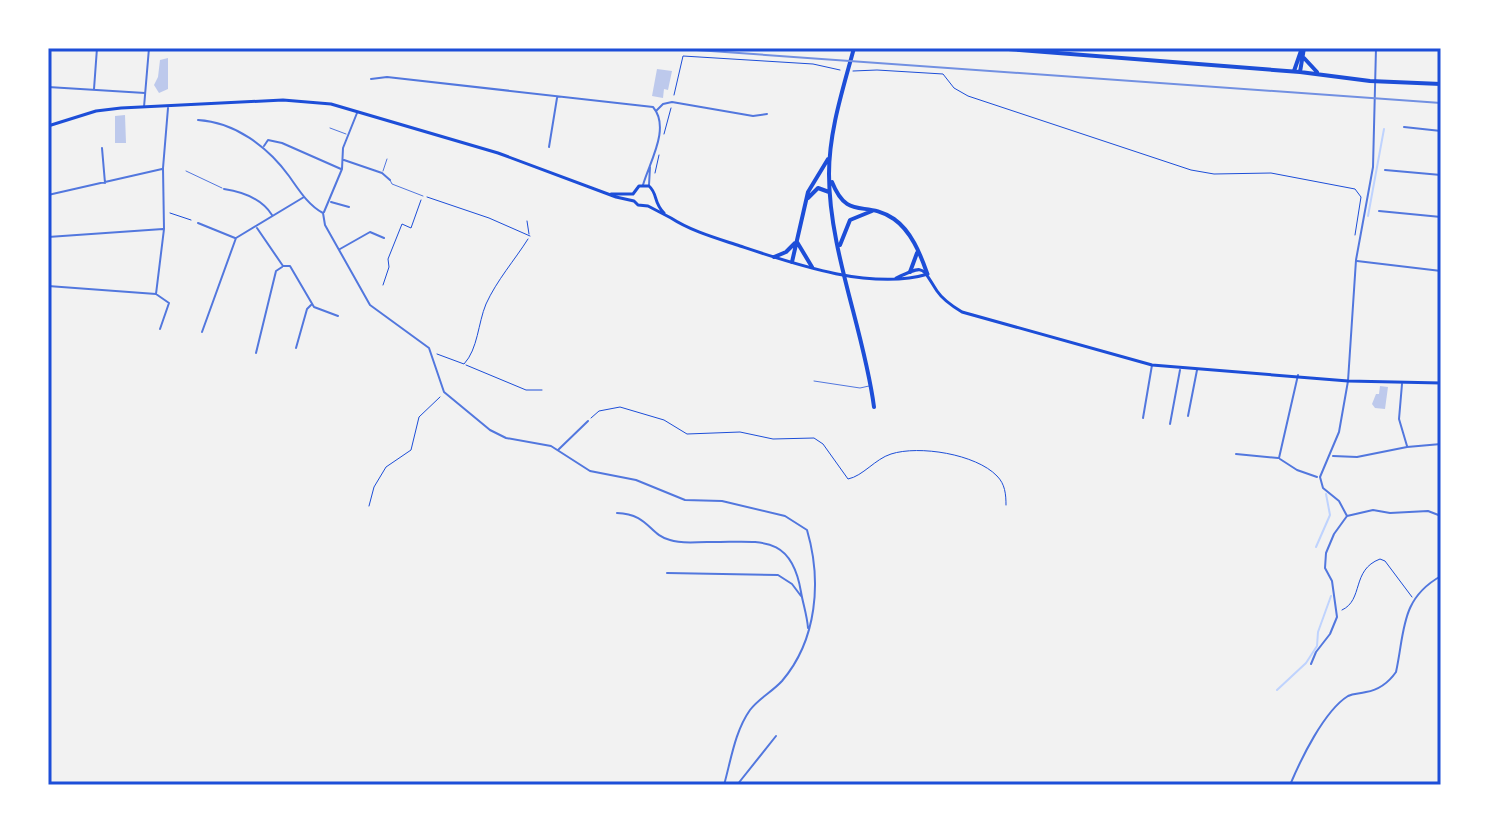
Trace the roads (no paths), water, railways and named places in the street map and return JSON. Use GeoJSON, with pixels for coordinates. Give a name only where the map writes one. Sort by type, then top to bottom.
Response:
{"type":"FeatureCollection","features":[{"type":"Feature","properties":{"kind":"main road"},"geometry":{"type":"LineString","coordinates":[[854,48],[830,157],[829,177],[839,249],[874,407]]}},
{"type":"Feature","properties":{"kind":"main road"},"geometry":{"type":"LineString","coordinates":[[879,48],[927,48]]}},
{"type":"Feature","properties":{"kind":"main road"},"geometry":{"type":"LineString","coordinates":[[995,48],[1297,72],[1370,81],[1441,84]]}},
{"type":"Feature","properties":{"kind":"main road"},"geometry":{"type":"LineString","coordinates":[[1297,72],[1303,48]]}},
{"type":"Feature","properties":{"kind":"main road"},"geometry":{"type":"LineString","coordinates":[[1297,72],[1304,58],[1303,48]]}},
{"type":"Feature","properties":{"kind":"main road"},"geometry":{"type":"LineString","coordinates":[[1304,58],[1319,74]]}},
{"type":"Feature","properties":{"kind":"main road"},"geometry":{"type":"LineString","coordinates":[[48,126],[96,111],[301,100],[358,111],[498,153],[606,194],[648,206],[688,228],[792,262],[871,279],[928,273]]}},
{"type":"Feature","properties":{"kind":"main road"},"geometry":{"type":"LineString","coordinates":[[792,262],[806,200],[830,157]]}},
{"type":"Feature","properties":{"kind":"main road"},"geometry":{"type":"LineString","coordinates":[[829,177],[839,200],[845,205],[874,210],[895,219],[905,229],[944,299],[962,312],[1152,365],[1348,381],[1441,383]]}},
{"type":"Feature","properties":{"kind":"main road"},"geometry":{"type":"LineString","coordinates":[[634,201],[633,194],[637,187],[649,186],[658,208],[671,218]]}},
{"type":"Feature","properties":{"kind":"main road"},"geometry":{"type":"LineString","coordinates":[[806,200],[818,188],[830,193]]}},
{"type":"Feature","properties":{"kind":"main road"},"geometry":{"type":"LineString","coordinates":[[606,194],[633,194]]}},
{"type":"Feature","properties":{"kind":"main road"},"geometry":{"type":"LineString","coordinates":[[648,206],[654,200]]}},
{"type":"Feature","properties":{"kind":"main road"},"geometry":{"type":"LineString","coordinates":[[839,249],[850,220],[874,210]]}},
{"type":"Feature","properties":{"kind":"main road"},"geometry":{"type":"LineString","coordinates":[[774,257],[786,252],[797,241]]}},
{"type":"Feature","properties":{"kind":"main road"},"geometry":{"type":"LineString","coordinates":[[797,241],[812,267]]}},
{"type":"Feature","properties":{"kind":"main road"},"geometry":{"type":"LineString","coordinates":[[910,272],[918,250]]}},
{"type":"Feature","properties":{"kind":"main road"},"geometry":{"type":"LineString","coordinates":[[896,278],[918,270],[928,273]]}},
{"type":"Feature","properties":{"kind":"street"},"geometry":{"type":"LineString","coordinates":[[94,90],[97,48]]}},
{"type":"Feature","properties":{"kind":"street"},"geometry":{"type":"LineString","coordinates":[[144,108],[149,48]]}},
{"type":"Feature","properties":{"kind":"street"},"geometry":{"type":"LineString","coordinates":[[1347,516],[1339,501],[1323,488],[1320,477],[1339,432],[1348,381],[1356,260],[1373,167],[1376,48]]}},
{"type":"Feature","properties":{"kind":"street"},"geometry":{"type":"LineString","coordinates":[[371,79],[387,77],[646,105],[656,110]]}},
{"type":"Feature","properties":{"kind":"street"},"geometry":{"type":"LineString","coordinates":[[48,87],[145,93]]}},
{"type":"Feature","properties":{"kind":"street"},"geometry":{"type":"LineString","coordinates":[[549,147],[557,97]]}},
{"type":"Feature","properties":{"kind":"street"},"geometry":{"type":"LineString","coordinates":[[656,110],[672,102],[753,116],[767,114]]}},
{"type":"Feature","properties":{"kind":"street"},"geometry":{"type":"LineString","coordinates":[[156,294],[164,229],[163,168],[168,107]]}},
{"type":"Feature","properties":{"kind":"street"},"geometry":{"type":"LineString","coordinates":[[643,185],[659,132],[656,110]]}},
{"type":"Feature","properties":{"kind":"street"},"geometry":{"type":"LineString","coordinates":[[358,111],[343,148],[342,169],[323,213],[325,225],[370,305],[415,336],[430,351],[444,392],[497,435],[542,442],[583,468],[636,480],[685,500],[722,501],[793,519],[807,530],[814,560],[813,615],[808,633],[792,668],[779,685],[751,709],[743,722],[724,785]]}},
{"type":"Feature","properties":{"kind":"street"},"geometry":{"type":"LineString","coordinates":[[198,120],[243,134],[263,147],[278,160],[313,208],[323,213]]}},
{"type":"Feature","properties":{"kind":"street"},"geometry":{"type":"LineString","coordinates":[[1404,127],[1441,131]]}},
{"type":"Feature","properties":{"kind":"street"},"geometry":{"type":"LineString","coordinates":[[263,147],[268,140],[282,143],[342,169]]}},
{"type":"Feature","properties":{"kind":"street"},"geometry":{"type":"LineString","coordinates":[[102,148],[105,183]]}},
{"type":"Feature","properties":{"kind":"street"},"geometry":{"type":"LineString","coordinates":[[343,160],[382,173],[390,180]]}},
{"type":"Feature","properties":{"kind":"street"},"geometry":{"type":"LineString","coordinates":[[649,186],[650,166]]}},
{"type":"Feature","properties":{"kind":"street"},"geometry":{"type":"LineString","coordinates":[[48,195],[163,168]]}},
{"type":"Feature","properties":{"kind":"street"},"geometry":{"type":"LineString","coordinates":[[1385,170],[1441,175]]}},
{"type":"Feature","properties":{"kind":"street"},"geometry":{"type":"LineString","coordinates":[[224,189],[265,204],[273,216]]}},
{"type":"Feature","properties":{"kind":"street"},"geometry":{"type":"LineString","coordinates":[[202,332],[236,238],[305,197]]}},
{"type":"Feature","properties":{"kind":"street"},"geometry":{"type":"LineString","coordinates":[[329,201],[349,207]]}},
{"type":"Feature","properties":{"kind":"street"},"geometry":{"type":"LineString","coordinates":[[1379,211],[1441,217]]}},
{"type":"Feature","properties":{"kind":"street"},"geometry":{"type":"LineString","coordinates":[[198,223],[236,238]]}},
{"type":"Feature","properties":{"kind":"street"},"geometry":{"type":"LineString","coordinates":[[256,227],[283,266]]}},
{"type":"Feature","properties":{"kind":"street"},"geometry":{"type":"LineString","coordinates":[[48,237],[164,229]]}},
{"type":"Feature","properties":{"kind":"street"},"geometry":{"type":"LineString","coordinates":[[339,250],[370,232],[384,238]]}},
{"type":"Feature","properties":{"kind":"street"},"geometry":{"type":"LineString","coordinates":[[1356,260],[1441,271]]}},
{"type":"Feature","properties":{"kind":"street"},"geometry":{"type":"LineString","coordinates":[[256,353],[276,271],[283,266],[290,266],[312,304],[338,316]]}},
{"type":"Feature","properties":{"kind":"street"},"geometry":{"type":"LineString","coordinates":[[48,286],[156,294],[169,303],[160,329]]}},
{"type":"Feature","properties":{"kind":"street"},"geometry":{"type":"LineString","coordinates":[[296,348],[307,309],[312,304]]}},
{"type":"Feature","properties":{"kind":"street"},"geometry":{"type":"LineString","coordinates":[[1143,418],[1152,365]]}},
{"type":"Feature","properties":{"kind":"street"},"geometry":{"type":"LineString","coordinates":[[1170,424],[1180,369]]}},
{"type":"Feature","properties":{"kind":"street"},"geometry":{"type":"LineString","coordinates":[[1188,416],[1197,370]]}},
{"type":"Feature","properties":{"kind":"street"},"geometry":{"type":"LineString","coordinates":[[1279,458],[1298,375]]}},
{"type":"Feature","properties":{"kind":"street"},"geometry":{"type":"LineString","coordinates":[[1402,384],[1399,419],[1407,447]]}},
{"type":"Feature","properties":{"kind":"street"},"geometry":{"type":"LineString","coordinates":[[557,451],[588,421]]}},
{"type":"Feature","properties":{"kind":"street"},"geometry":{"type":"LineString","coordinates":[[1331,455],[1357,457],[1441,444]]}},
{"type":"Feature","properties":{"kind":"street"},"geometry":{"type":"LineString","coordinates":[[1236,454],[1279,458],[1297,470],[1320,477]]}},
{"type":"Feature","properties":{"kind":"street"},"geometry":{"type":"LineString","coordinates":[[1311,664],[1330,634],[1336,611],[1332,581],[1325,568],[1326,553],[1334,534],[1347,516],[1373,510],[1390,513],[1428,511],[1441,516]]}},
{"type":"Feature","properties":{"kind":"street"},"geometry":{"type":"LineString","coordinates":[[617,513],[628,513],[639,518],[670,540],[759,543],[782,549],[798,574],[801,597]]}},
{"type":"Feature","properties":{"kind":"street"},"geometry":{"type":"LineString","coordinates":[[667,573],[778,575],[792,584],[801,597],[807,610],[808,633]]}},
{"type":"Feature","properties":{"kind":"street"},"geometry":{"type":"LineString","coordinates":[[1290,785],[1333,710],[1347,697],[1373,691],[1396,672],[1405,617],[1413,599],[1428,583],[1441,576]]}},
{"type":"Feature","properties":{"kind":"street"},"geometry":{"type":"LineString","coordinates":[[737,785],[776,736]]}},
{"type":"Feature","properties":{"kind":"lane"},"geometry":{"type":"LineString","coordinates":[[330,128],[348,135]]}},
{"type":"Feature","properties":{"kind":"lane"},"geometry":{"type":"LineString","coordinates":[[382,173],[387,159]]}},
{"type":"Feature","properties":{"kind":"lane"},"geometry":{"type":"LineString","coordinates":[[186,171],[224,189]]}},
{"type":"Feature","properties":{"kind":"lane"},"geometry":{"type":"LineString","coordinates":[[390,180],[392,184],[423,196]]}},
{"type":"Feature","properties":{"kind":"lane"},"geometry":{"type":"LineString","coordinates":[[814,381],[860,388],[871,386]]}},
{"type":"Feature","properties":{"kind":"waterway"},"geometry":{"type":"LineString","coordinates":[[1368,216],[1384,129]]}},
{"type":"Feature","properties":{"kind":"waterway"},"geometry":{"type":"LineString","coordinates":[[1316,547],[1330,515],[1326,494]]}},
{"type":"Feature","properties":{"kind":"waterway"},"geometry":{"type":"LineString","coordinates":[[1277,690],[1306,663],[1317,646],[1318,632],[1331,596]]}},
{"type":"Feature","properties":{"kind":"railway"},"geometry":{"type":"LineString","coordinates":[[668,48],[1441,103]]}}]}
